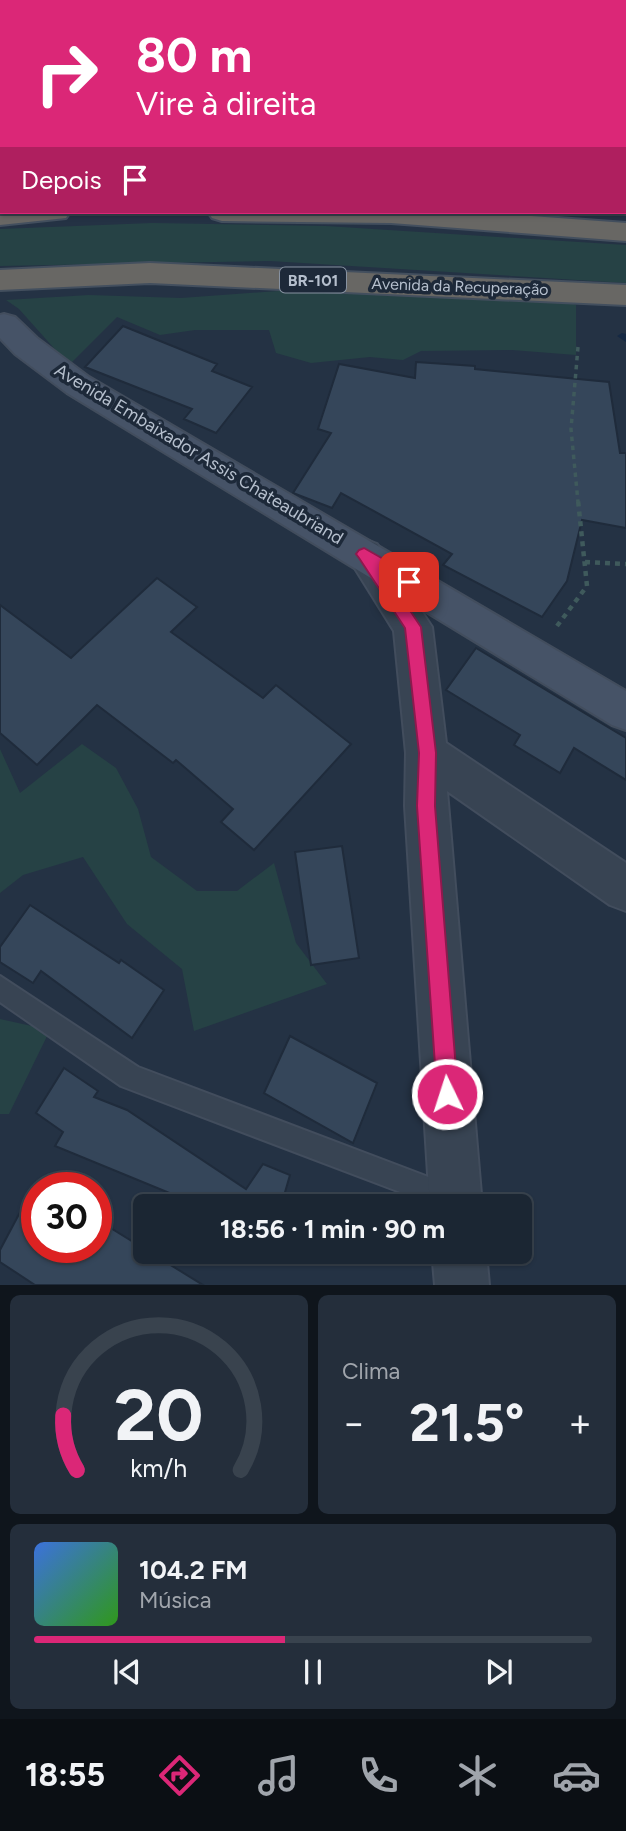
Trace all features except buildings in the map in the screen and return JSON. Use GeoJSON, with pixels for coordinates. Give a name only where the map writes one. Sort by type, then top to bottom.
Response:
{"type":"FeatureCollection","features":[{"type":"Feature","properties":{"kind":"highway"},"geometry":{"type":"LineString","coordinates":[[0,216],[28,214]]}},
{"type":"Feature","properties":{"kind":"highway"},"geometry":{"type":"LineString","coordinates":[[391,214],[626,232]]}},
{"type":"Feature","properties":{"kind":"highway","name":"Avenida da Recuperação"},"geometry":{"type":"LineString","coordinates":[[0,281],[150,273],[588,291],[626,295]]}},
{"type":"Feature","properties":{"kind":"highway"},"geometry":{"type":"LineString","coordinates":[[588,291],[626,304]]}},
{"type":"Feature","properties":{"kind":"main road","name":"Avenida Embaixador Assis Chateaubriand"},"geometry":{"type":"LineString","coordinates":[[10,340],[78,384],[626,712]]}},
{"type":"Feature","properties":{"kind":"street"},"geometry":{"type":"LineString","coordinates":[[364,554],[413,627],[427,753],[426,806],[455,1194]]}},
{"type":"Feature","properties":{"kind":"street"},"geometry":{"type":"LineString","coordinates":[[427,753],[626,889]]}},
{"type":"Feature","properties":{"kind":"street"},"geometry":{"type":"LineString","coordinates":[[460,1264],[461,1285]]}},
{"type":"Feature","properties":{"kind":"lane"},"geometry":{"type":"LineString","coordinates":[[0,988],[130,1077],[433,1194]]}},
{"type":"Feature","properties":{"kind":"path"},"geometry":{"type":"LineString","coordinates":[[534,656],[587,586],[571,429],[578,347]]}},
{"type":"Feature","properties":{"kind":"path"},"geometry":{"type":"LineString","coordinates":[[584,562],[626,564]]}},
{"type":"Feature","properties":{"kind":"green space"},"geometry":{"type":"Polygon","coordinates":[[[152,223],[326,226],[626,245],[626,283],[270,261],[0,266],[0,229],[152,223]]]}},
{"type":"Feature","properties":{"kind":"green space"},"geometry":{"type":"Polygon","coordinates":[[[292,290],[432,291],[573,304],[576,305],[576,355],[512,350],[421,351],[403,360],[370,357],[311,363],[276,353],[269,330],[195,330],[160,335],[117,317],[69,365],[19,309],[6,300],[89,295],[181,298],[292,290]]]}},
{"type":"Feature","properties":{"kind":"green space"},"geometry":{"type":"Polygon","coordinates":[[[82,744],[116,768],[138,809],[151,857],[197,891],[237,891],[274,863],[296,943],[327,984],[194,1031],[182,969],[127,924],[83,857],[23,875],[0,893],[0,749],[20,793],[82,744]]]}},
{"type":"Feature","properties":{"kind":"green space"},"geometry":{"type":"Polygon","coordinates":[[[0,1019],[50,1030],[9,1114],[0,1114],[0,1019]]]}},
{"type":"Feature","properties":{"kind":"waterway"},"geometry":{"type":"LineString","coordinates":[[622,336],[626,339]]}},
{"type":"Feature","properties":{"kind":"route"},"geometry":{"type":"LineString","coordinates":[[409,582],[364,554],[413,627],[427,753],[426,806],[447,1094]]}}]}
